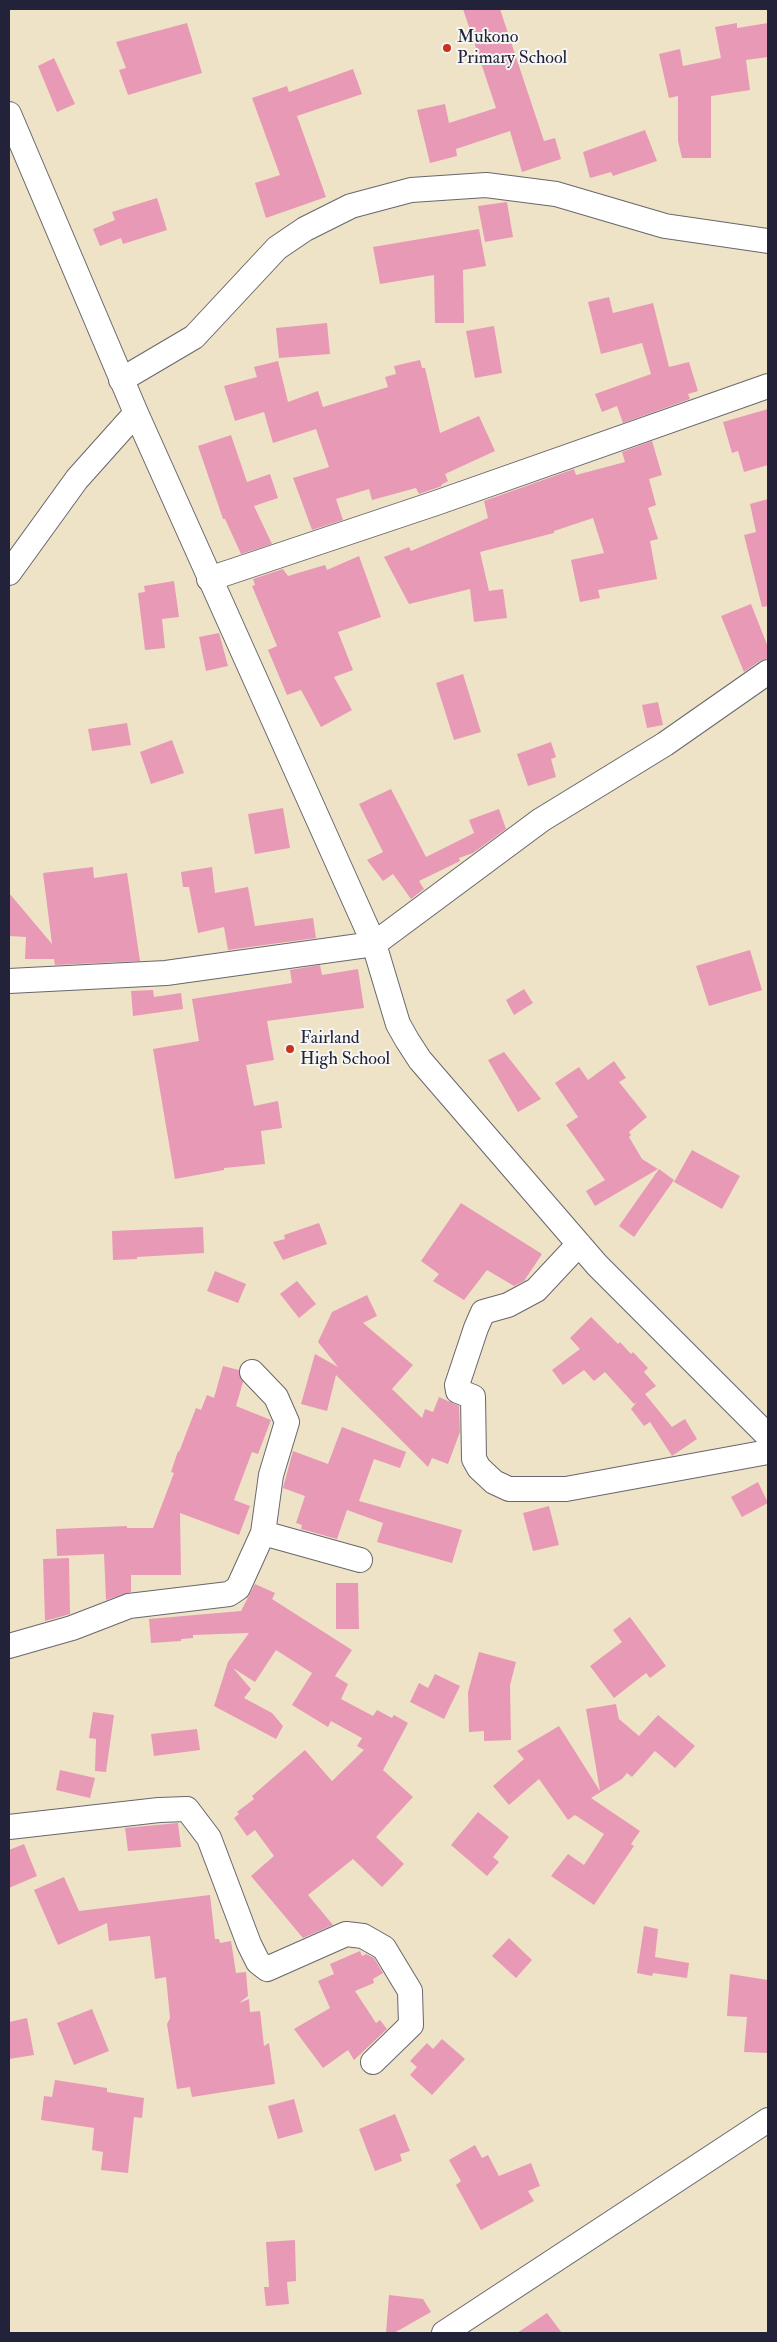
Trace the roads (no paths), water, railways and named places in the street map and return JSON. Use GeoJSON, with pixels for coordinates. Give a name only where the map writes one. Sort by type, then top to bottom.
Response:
{"type":"FeatureCollection","features":[{"type":"Feature","properties":{"kind":"street"},"geometry":{"type":"LineString","coordinates":[[9,114],[121,380],[374,944],[398,1024],[420,1060],[579,1244],[768,1436]]}},
{"type":"Feature","properties":{"kind":"street"},"geometry":{"type":"LineString","coordinates":[[121,380],[194,337],[228,303],[276,248],[305,229],[351,206],[411,190],[486,185],[547,193],[665,226],[768,241]]}},
{"type":"Feature","properties":{"kind":"street"},"geometry":{"type":"LineString","coordinates":[[209,579],[436,503],[768,386]]}},
{"type":"Feature","properties":{"kind":"street"},"geometry":{"type":"LineString","coordinates":[[9,572],[76,479],[136,413]]}},
{"type":"Feature","properties":{"kind":"street"},"geometry":{"type":"LineString","coordinates":[[9,981],[166,973],[374,944],[541,820],[665,744],[768,672]]}},
{"type":"Feature","properties":{"kind":"street"},"geometry":{"type":"LineString","coordinates":[[579,1244],[536,1290],[508,1304],[483,1312],[457,1385],[458,1391],[473,1396],[474,1459],[479,1468],[494,1482],[509,1489],[566,1489],[768,1452]]}},
{"type":"Feature","properties":{"kind":"street"},"geometry":{"type":"LineString","coordinates":[[9,1646],[72,1628],[129,1606],[229,1594],[238,1588],[262,1533],[271,1475],[287,1422],[276,1396],[252,1372]]}},
{"type":"Feature","properties":{"kind":"street"},"geometry":{"type":"LineString","coordinates":[[262,1533],[360,1560]]}},
{"type":"Feature","properties":{"kind":"street"},"geometry":{"type":"LineString","coordinates":[[9,1827],[159,1810],[187,1809],[209,1838],[249,1944],[258,1962],[267,1969],[346,1934],[363,1936],[384,1948],[410,1991],[411,2025],[373,2062]]}},
{"type":"Feature","properties":{"kind":"street"},"geometry":{"type":"LineString","coordinates":[[444,2333],[768,2120]]}},
{"type":"Feature","properties":{"kind":"place","name":"Mukono Primary School"},"geometry":{"type":"Point","coordinates":[447,48]}},
{"type":"Feature","properties":{"kind":"place","name":"Fairland High School"},"geometry":{"type":"Point","coordinates":[290,1049]}}]}
